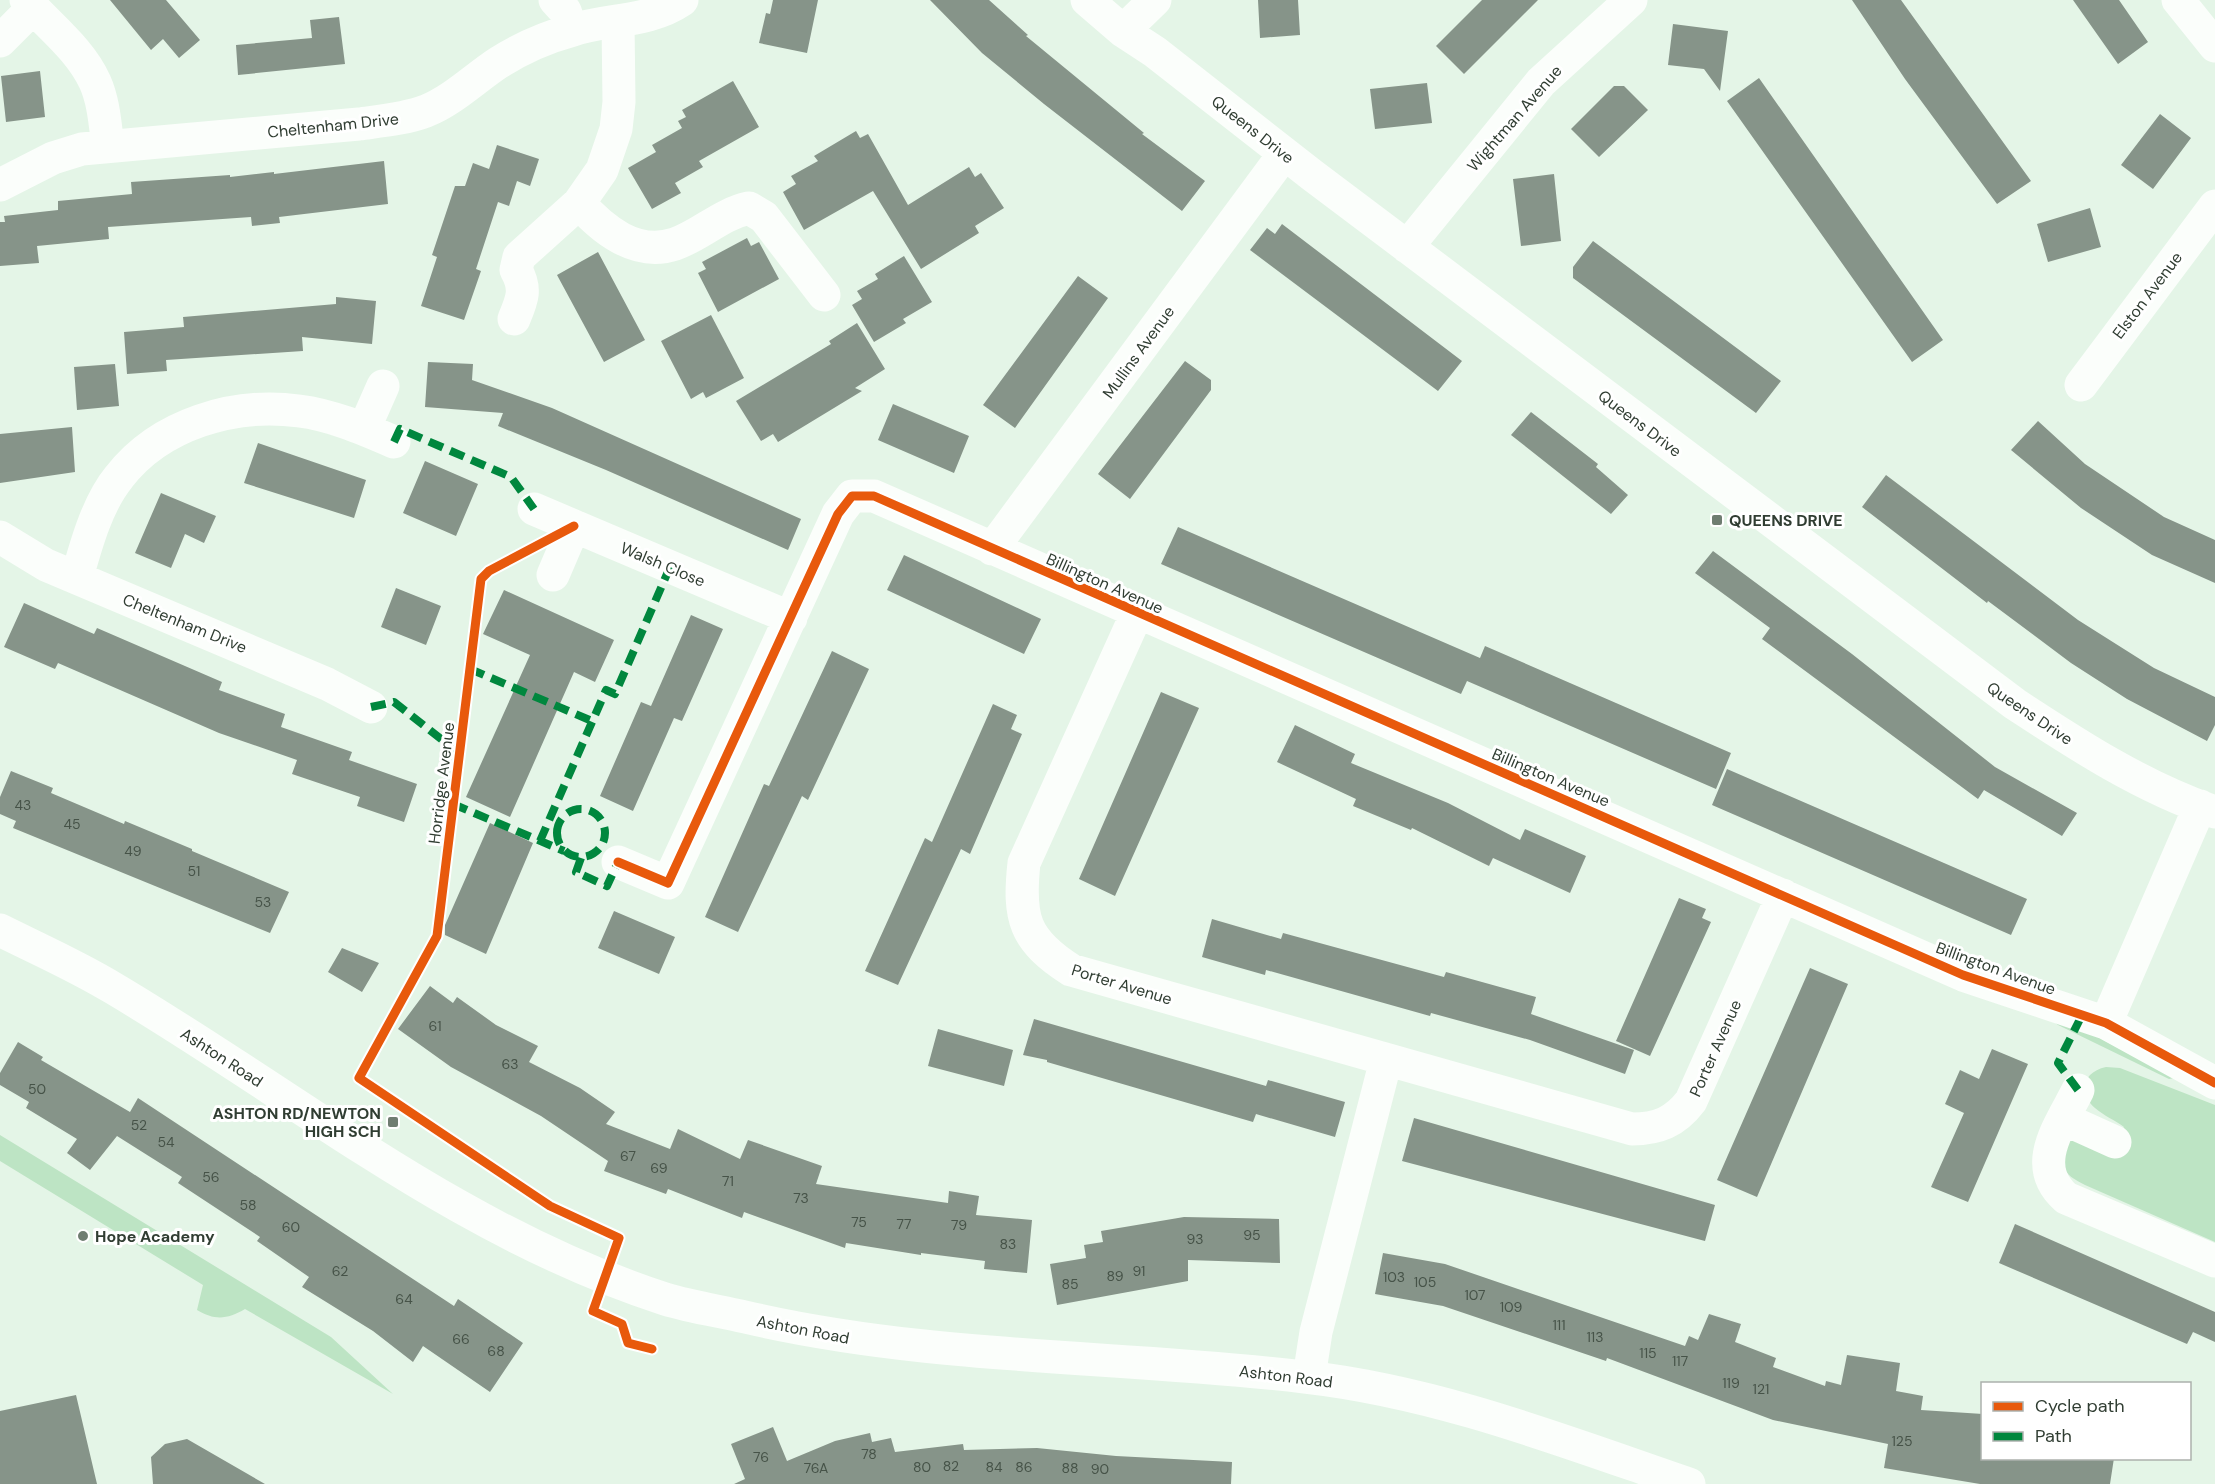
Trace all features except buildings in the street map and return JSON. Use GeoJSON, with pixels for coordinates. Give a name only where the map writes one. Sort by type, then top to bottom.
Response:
{"type":"FeatureCollection","features":[{"type":"Feature","properties":{"kind":"street"},"geometry":{"type":"LineString","coordinates":[[555,0],[565,11],[572,30]]}},
{"type":"Feature","properties":{"kind":"street","name":"Cheltenham Drive"},"geometry":{"type":"LineString","coordinates":[[0,185],[53,158],[82,149],[359,124],[404,117],[425,111],[446,101],[499,62],[540,41],[572,30],[639,19],[682,0]]}},
{"type":"Feature","properties":{"kind":"street","name":"Queens Drive"},"geometry":{"type":"LineString","coordinates":[[1087,0],[1123,31],[1155,52],[1284,154],[2015,704],[2089,753],[2143,783],[2207,809]]}},
{"type":"Feature","properties":{"kind":"street"},"geometry":{"type":"LineString","coordinates":[[1123,31],[1155,0]]}},
{"type":"Feature","properties":{"kind":"street","name":"Wightman Avenue"},"geometry":{"type":"LineString","coordinates":[[1407,247],[1541,82],[1631,0]]}},
{"type":"Feature","properties":{"kind":"street"},"geometry":{"type":"LineString","coordinates":[[2178,0],[2215,46]]}},
{"type":"Feature","properties":{"kind":"street"},"geometry":{"type":"LineString","coordinates":[[0,41],[30,4],[78,55],[95,82],[104,114],[108,146]]}},
{"type":"Feature","properties":{"kind":"street"},"geometry":{"type":"LineString","coordinates":[[514,319],[524,297],[523,283],[516,270],[519,257],[579,203],[602,170],[616,129],[620,102],[618,22]]}},
{"type":"Feature","properties":{"kind":"street","name":"Mullins Avenue"},"geometry":{"type":"LineString","coordinates":[[992,549],[1284,154]]}},
{"type":"Feature","properties":{"kind":"street"},"geometry":{"type":"LineString","coordinates":[[579,203],[597,223],[620,239],[649,248],[675,244],[732,212],[749,208],[764,218],[824,295]]}},
{"type":"Feature","properties":{"kind":"street","name":"Elston Avenue"},"geometry":{"type":"LineString","coordinates":[[2081,385],[2215,206]]}},
{"type":"Feature","properties":{"kind":"street"},"geometry":{"type":"LineString","coordinates":[[364,429],[383,386]]}},
{"type":"Feature","properties":{"kind":"street"},"geometry":{"type":"LineString","coordinates":[[76,577],[87,540],[118,478],[139,456],[195,421],[252,410],[299,411],[364,429],[394,442]]}},
{"type":"Feature","properties":{"kind":"street","name":"Billington Avenue"},"geometry":{"type":"LineString","coordinates":[[791,618],[843,504],[852,496],[874,496],[1963,975],[2106,1023],[2215,1083]]}},
{"type":"Feature","properties":{"kind":"street","name":"Walsh Close"},"geometry":{"type":"LineString","coordinates":[[534,509],[791,618]]}},
{"type":"Feature","properties":{"kind":"street"},"geometry":{"type":"LineString","coordinates":[[553,575],[574,526]]}},
{"type":"Feature","properties":{"kind":"street","name":"Cheltenham Drive"},"geometry":{"type":"LineString","coordinates":[[0,537],[24,553],[76,577],[327,684],[371,707]]}},
{"type":"Feature","properties":{"kind":"street","name":"Porter Avenue"},"geometry":{"type":"LineString","coordinates":[[1137,613],[1024,863],[1021,893],[1026,922],[1033,939],[1047,954],[1071,970],[1632,1129],[1648,1129],[1666,1124],[1680,1116],[1691,1101],[1783,895]]}},
{"type":"Feature","properties":{"kind":"street"},"geometry":{"type":"LineString","coordinates":[[618,862],[668,883],[791,618]]}},
{"type":"Feature","properties":{"kind":"street"},"geometry":{"type":"LineString","coordinates":[[2106,1023],[2207,809]]}},
{"type":"Feature","properties":{"kind":"street","name":"Ashton Road"},"geometry":{"type":"LineString","coordinates":[[0,930],[110,986],[380,1160],[481,1220],[589,1272],[669,1300],[795,1329],[873,1342],[1309,1377],[1401,1393],[1476,1412],[1689,1484]]}},
{"type":"Feature","properties":{"kind":"street"},"geometry":{"type":"LineString","coordinates":[[1309,1377],[1316,1332],[1386,1060]]}},
{"type":"Feature","properties":{"kind":"street"},"geometry":{"type":"LineString","coordinates":[[2078,1090],[2046,1163],[2050,1178],[2057,1189],[2066,1198],[2215,1261]]}},
{"type":"Feature","properties":{"kind":"street"},"geometry":{"type":"LineString","coordinates":[[2064,1119],[2115,1142]]}},
{"type":"Feature","properties":{"kind":"green space"},"geometry":{"type":"Polygon","coordinates":[[[2055,1014],[2174,1078],[2169,1079],[2058,1025],[2053,1021],[2055,1014]]]}},
{"type":"Feature","properties":{"kind":"green space"},"geometry":{"type":"Polygon","coordinates":[[[2106,1067],[2120,1068],[2215,1105],[2215,1242],[2085,1185],[2066,1172],[2061,1149],[2070,1140],[2113,1150],[2124,1127],[2095,1108],[2086,1096],[2085,1083],[2088,1078],[2092,1073],[2106,1067]]]}},
{"type":"Feature","properties":{"kind":"green space"},"geometry":{"type":"Polygon","coordinates":[[[0,1135],[331,1337],[393,1394],[245,1309],[233,1315],[221,1317],[210,1316],[197,1310],[203,1285],[0,1161],[0,1135]]]}},
{"type":"Feature","properties":{"kind":"marked path"},"geometry":{"type":"LineString","coordinates":[[394,442],[400,429],[511,477],[534,509]]}},
{"type":"Feature","properties":{"kind":"marked path"},"geometry":{"type":"LineString","coordinates":[[540,841],[606,690],[615,694],[670,567]]}},
{"type":"Feature","properties":{"kind":"marked path"},"geometry":{"type":"LineString","coordinates":[[470,669],[592,721]]}},
{"type":"Feature","properties":{"kind":"marked path"},"geometry":{"type":"LineString","coordinates":[[371,707],[394,702],[459,753]]}},
{"type":"Feature","properties":{"kind":"marked path"},"geometry":{"type":"LineString","coordinates":[[453,804],[564,851]]}},
{"type":"Feature","properties":{"kind":"marked path"},"geometry":{"type":"LineString","coordinates":[[576,809],[586,809],[601,819],[605,833],[604,842],[595,853],[586,857],[576,857],[561,847],[557,838],[557,828],[567,813],[576,809]]}},
{"type":"Feature","properties":{"kind":"marked path"},"geometry":{"type":"LineString","coordinates":[[581,858],[576,872],[607,886],[618,862]]}},
{"type":"Feature","properties":{"kind":"marked path"},"geometry":{"type":"LineString","coordinates":[[2078,1090],[2058,1063],[2082,1015]]}},
{"type":"Feature","properties":{"kind":"cycle path"},"geometry":{"type":"LineString","coordinates":[[618,862],[668,883],[838,514],[852,496],[874,496],[1963,975],[2106,1023],[2215,1083]]}},
{"type":"Feature","properties":{"kind":"cycle path","name":"Horridge Avenue"},"geometry":{"type":"LineString","coordinates":[[574,526],[489,571],[481,579],[437,936],[359,1078],[550,1206],[619,1238],[593,1311],[622,1324],[628,1343],[652,1349]]}},
{"type":"Feature","properties":{"kind":"place","name":"QUEENS DRIVE"},"geometry":{"type":"Point","coordinates":[1717,520]}},
{"type":"Feature","properties":{"kind":"place","name":"ASHTON RD/NEWTON HIGH SCH"},"geometry":{"type":"Point","coordinates":[393,1122]}},
{"type":"Feature","properties":{"kind":"place","name":"Hope Academy"},"geometry":{"type":"Point","coordinates":[83,1236]}}]}
